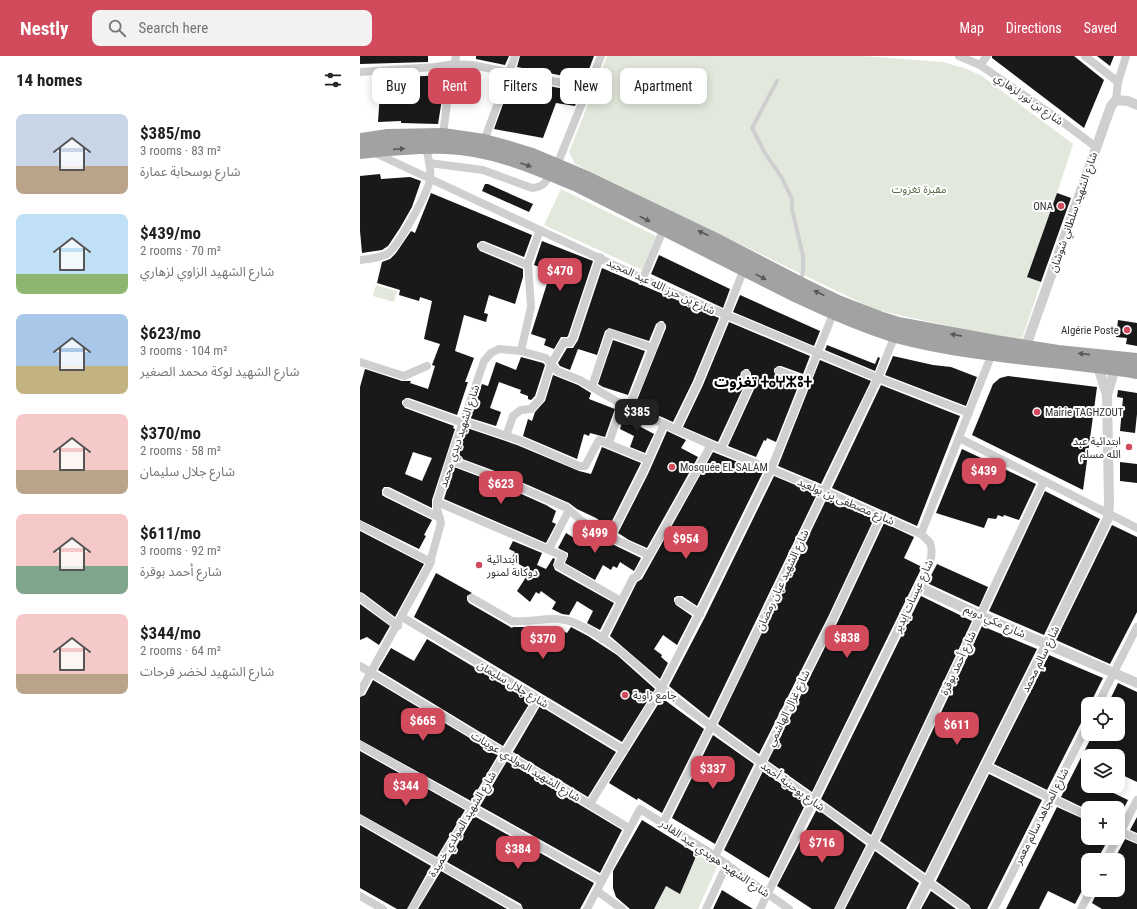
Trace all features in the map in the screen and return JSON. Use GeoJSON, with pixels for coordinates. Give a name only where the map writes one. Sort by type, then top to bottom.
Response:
{"type":"FeatureCollection","features":[{"type":"Feature","properties":{"kind":"highway"},"geometry":{"type":"LineString","coordinates":[[364,145],[388,136],[443,135],[484,141],[532,155],[601,196],[664,228],[801,284],[836,307],[862,312],[898,324],[994,348],[1026,346],[1108,362],[1137,372]]}},
{"type":"Feature","properties":{"kind":"highway"},"geometry":{"type":"LineString","coordinates":[[364,145],[446,147],[477,150],[587,178],[746,262],[895,335],[919,341],[994,348],[1108,362],[1137,360]]}},
{"type":"Feature","properties":{"kind":"street"},"geometry":{"type":"LineString","coordinates":[[510,68],[515,56]]}},
{"type":"Feature","properties":{"kind":"street"},"geometry":{"type":"LineString","coordinates":[[596,68],[601,56]]}},
{"type":"Feature","properties":{"kind":"street","name":"شارع بن نور لزهاري"},"geometry":{"type":"LineString","coordinates":[[959,56],[980,65],[1096,147]]}},
{"type":"Feature","properties":{"kind":"street"},"geometry":{"type":"LineString","coordinates":[[980,65],[987,56]]}},
{"type":"Feature","properties":{"kind":"street"},"geometry":{"type":"LineString","coordinates":[[1085,56],[1118,82]]}},
{"type":"Feature","properties":{"kind":"street"},"geometry":{"type":"LineString","coordinates":[[1126,56],[1118,82],[1116,100],[1137,105]]}},
{"type":"Feature","properties":{"kind":"street"},"geometry":{"type":"LineString","coordinates":[[443,135],[448,94],[455,60]]}},
{"type":"Feature","properties":{"kind":"street"},"geometry":{"type":"LineString","coordinates":[[360,72],[435,67],[455,60],[489,68]]}},
{"type":"Feature","properties":{"kind":"street","name":"شارع الشهيد سلطاني شوشان"},"geometry":{"type":"LineString","coordinates":[[1026,346],[1108,113],[1116,100]]}},
{"type":"Feature","properties":{"kind":"street"},"geometry":{"type":"LineString","coordinates":[[484,141],[497,104]]}},
{"type":"Feature","properties":{"kind":"street"},"geometry":{"type":"LineString","coordinates":[[429,163],[483,170],[532,188],[540,187],[547,182],[554,169],[581,104]]}},
{"type":"Feature","properties":{"kind":"street","name":"شارع بن حرز الله عبد المجيد"},"geometry":{"type":"LineString","coordinates":[[364,145],[430,180],[726,315],[878,378],[969,413]]}},
{"type":"Feature","properties":{"kind":"street"},"geometry":{"type":"LineString","coordinates":[[360,260],[387,254],[395,245],[413,217],[430,180],[426,147]]}},
{"type":"Feature","properties":{"kind":"street"},"geometry":{"type":"LineString","coordinates":[[643,278],[664,228]]}},
{"type":"Feature","properties":{"kind":"street"},"geometry":{"type":"LineString","coordinates":[[521,350],[531,313],[528,265],[540,230]]}},
{"type":"Feature","properties":{"kind":"street"},"geometry":{"type":"LineString","coordinates":[[482,246],[528,265]]}},
{"type":"Feature","properties":{"kind":"street"},"geometry":{"type":"LineString","coordinates":[[506,436],[513,416],[521,410],[530,409],[540,399],[551,364],[564,342],[570,343],[573,338],[600,257]]}},
{"type":"Feature","properties":{"kind":"street"},"geometry":{"type":"LineString","coordinates":[[676,429],[698,384],[746,262]]}},
{"type":"Feature","properties":{"kind":"street"},"geometry":{"type":"LineString","coordinates":[[590,804],[662,686],[700,614],[770,469],[836,307]]}},
{"type":"Feature","properties":{"kind":"street"},"geometry":{"type":"LineString","coordinates":[[609,443],[653,348],[661,326]]}},
{"type":"Feature","properties":{"kind":"street"},"geometry":{"type":"LineString","coordinates":[[592,386],[610,333],[653,348]]}},
{"type":"Feature","properties":{"kind":"street","name":"شارع الشهيد عبان رمضان"},"geometry":{"type":"LineString","coordinates":[[663,823],[712,727],[824,492],[878,378],[895,335]]}},
{"type":"Feature","properties":{"kind":"street"},"geometry":{"type":"LineString","coordinates":[[921,534],[994,348]]}},
{"type":"Feature","properties":{"kind":"street","name":"شارع مصطفى بن بولعيد"},"geometry":{"type":"LineString","coordinates":[[491,353],[499,350],[521,350],[546,358],[557,371],[575,377],[625,406],[711,445],[882,516],[921,534]]}},
{"type":"Feature","properties":{"kind":"street","name":"شارع الشهيد ديدي محمد"},"geometry":{"type":"LineString","coordinates":[[440,519],[437,509],[437,502],[484,361],[491,353]]}},
{"type":"Feature","properties":{"kind":"street"},"geometry":{"type":"LineString","coordinates":[[360,372],[361,362],[404,376],[427,366]]}},
{"type":"Feature","properties":{"kind":"street","name":"شارع سالم محمد"},"geometry":{"type":"LineString","coordinates":[[914,909],[1047,644],[1108,518],[1107,395],[1100,373],[1108,362]]}},
{"type":"Feature","properties":{"kind":"street"},"geometry":{"type":"LineString","coordinates":[[779,371],[806,380]]}},
{"type":"Feature","properties":{"kind":"street"},"geometry":{"type":"LineString","coordinates":[[722,449],[750,383],[744,380],[746,374]]}},
{"type":"Feature","properties":{"kind":"street"},"geometry":{"type":"LineString","coordinates":[[407,403],[506,436],[579,466],[585,466],[599,440],[648,460]]}},
{"type":"Feature","properties":{"kind":"street"},"geometry":{"type":"LineString","coordinates":[[610,537],[664,424]]}},
{"type":"Feature","properties":{"kind":"street"},"geometry":{"type":"LineString","coordinates":[[959,438],[1137,528]]}},
{"type":"Feature","properties":{"kind":"street"},"geometry":{"type":"LineString","coordinates":[[602,639],[633,578],[637,576],[711,445]]}},
{"type":"Feature","properties":{"kind":"street"},"geometry":{"type":"LineString","coordinates":[[450,460],[501,479],[569,510],[584,522],[610,537],[649,555]]}},
{"type":"Feature","properties":{"kind":"street","name":"شارع أحمد بوقرة"},"geometry":{"type":"LineString","coordinates":[[839,909],[873,843],[1044,481]]}},
{"type":"Feature","properties":{"kind":"street"},"geometry":{"type":"LineString","coordinates":[[360,692],[427,572],[431,562],[440,519],[387,492]]}},
{"type":"Feature","properties":{"kind":"street"},"geometry":{"type":"LineString","coordinates":[[437,502],[563,556],[558,565],[621,601]]}},
{"type":"Feature","properties":{"kind":"street"},"geometry":{"type":"LineString","coordinates":[[549,549],[569,510]]}},
{"type":"Feature","properties":{"kind":"street","name":"شارع غزال الهاشمي"},"geometry":{"type":"LineString","coordinates":[[715,856],[882,516]]}},
{"type":"Feature","properties":{"kind":"street"},"geometry":{"type":"LineString","coordinates":[[360,525],[431,562]]}},
{"type":"Feature","properties":{"kind":"street","name":"شارع عيسات إيدير"},"geometry":{"type":"LineString","coordinates":[[760,909],[918,587],[931,557],[932,550],[930,542],[921,534]]}},
{"type":"Feature","properties":{"kind":"street","name":"شارع مكي دويم"},"geometry":{"type":"LineString","coordinates":[[918,587],[981,616],[1137,683]]}},
{"type":"Feature","properties":{"kind":"street"},"geometry":{"type":"LineString","coordinates":[[360,597],[398,626]]}},
{"type":"Feature","properties":{"kind":"street","name":"شارع بوحنية أحمد"},"geometry":{"type":"LineString","coordinates":[[472,598],[512,620],[565,619],[602,639],[618,650],[681,703],[761,764],[966,909]]}},
{"type":"Feature","properties":{"kind":"street"},"geometry":{"type":"LineString","coordinates":[[678,601],[700,614]]}},
{"type":"Feature","properties":{"kind":"street","name":"شارع جلال سليمان"},"geometry":{"type":"LineString","coordinates":[[402,617],[624,750]]}},
{"type":"Feature","properties":{"kind":"street"},"geometry":{"type":"LineString","coordinates":[[1102,697],[1137,628]]}},
{"type":"Feature","properties":{"kind":"street","name":"شارع الشهيد المولدي عوينات"},"geometry":{"type":"LineString","coordinates":[[360,666],[630,828]]}},
{"type":"Feature","properties":{"kind":"street","name":"شارع الشهيد المولدي خميدة"},"geometry":{"type":"LineString","coordinates":[[412,909],[504,753],[538,699]]}},
{"type":"Feature","properties":{"kind":"street","name":"شارع المجاهد سالم معمر"},"geometry":{"type":"LineString","coordinates":[[994,909],[1081,738]]}},
{"type":"Feature","properties":{"kind":"street"},"geometry":{"type":"LineString","coordinates":[[360,745],[602,881]]}},
{"type":"Feature","properties":{"kind":"street"},"geometry":{"type":"LineString","coordinates":[[986,766],[1081,813]]}},
{"type":"Feature","properties":{"kind":"street"},"geometry":{"type":"LineString","coordinates":[[1125,823],[1137,800]]}},
{"type":"Feature","properties":{"kind":"street","name":"شارع الشهيد هويدي عبد القادر"},"geometry":{"type":"LineString","coordinates":[[630,828],[640,809],[715,856],[789,909]]}},
{"type":"Feature","properties":{"kind":"street"},"geometry":{"type":"LineString","coordinates":[[360,819],[518,909]]}},
{"type":"Feature","properties":{"kind":"street"},"geometry":{"type":"LineString","coordinates":[[587,909],[630,828]]}},
{"type":"Feature","properties":{"kind":"street"},"geometry":{"type":"LineString","coordinates":[[1125,836],[1137,839]]}},
{"type":"Feature","properties":{"kind":"street"},"geometry":{"type":"LineString","coordinates":[[706,909],[726,864]]}},
{"type":"Feature","properties":{"kind":"street"},"geometry":{"type":"LineString","coordinates":[[597,891],[622,909]]}},
{"type":"Feature","properties":{"kind":"street"},"geometry":{"type":"LineString","coordinates":[[360,896],[383,909]]}},
{"type":"Feature","properties":{"kind":"street"},"geometry":{"type":"LineString","coordinates":[[1081,909],[1087,897]]}},
{"type":"Feature","properties":{"kind":"lane"},"geometry":{"type":"LineString","coordinates":[[777,81],[752,128],[765,153],[782,178],[792,199],[792,209],[803,256],[801,284]]}},
{"type":"Feature","properties":{"kind":"green space","name":"مقبرة تغزوت"},"geometry":{"type":"Polygon","coordinates":[[[607,56],[863,56],[943,62],[967,69],[982,76],[1073,144],[1027,276],[1041,282],[1022,339],[1000,337],[876,310],[575,164],[569,152],[588,104],[612,104],[612,68],[602,68],[607,56]]]}},
{"type":"Feature","properties":{"kind":"green space"},"geometry":{"type":"Polygon","coordinates":[[[561,189],[656,236],[642,270],[544,225],[561,189]]]}},
{"type":"Feature","properties":{"kind":"green space"},"geometry":{"type":"Polygon","coordinates":[[[376,285],[397,291],[394,302],[373,296],[376,285]]]}},
{"type":"Feature","properties":{"kind":"green space"},"geometry":{"type":"Polygon","coordinates":[[[697,854],[717,867],[698,909],[654,909],[663,893],[660,891],[663,885],[680,893],[697,854]]]}},
{"type":"Feature","properties":{"kind":"building"},"geometry":{"type":"Polygon","coordinates":[[[360,56],[428,56],[428,62],[360,64],[360,56]]]}},
{"type":"Feature","properties":{"kind":"building"},"geometry":{"type":"Polygon","coordinates":[[[476,56],[509,56],[505,65],[476,59],[476,56]]]}},
{"type":"Feature","properties":{"kind":"building"},"geometry":{"type":"Polygon","coordinates":[[[520,56],[594,56],[590,68],[560,68],[560,75],[552,74],[552,68],[517,67],[520,56]]]}},
{"type":"Feature","properties":{"kind":"building"},"geometry":{"type":"Polygon","coordinates":[[[992,56],[1074,56],[1104,80],[1084,128],[992,58],[992,56]]]}},
{"type":"Feature","properties":{"kind":"building"},"geometry":{"type":"Polygon","coordinates":[[[1097,56],[1114,56],[1110,66],[1097,56]]]}},
{"type":"Feature","properties":{"kind":"building"},"geometry":{"type":"Polygon","coordinates":[[[420,76],[428,76],[428,104],[441,104],[438,124],[401,123],[401,121],[378,122],[379,104],[420,104],[420,76]]]}},
{"type":"Feature","properties":{"kind":"building"},"geometry":{"type":"Polygon","coordinates":[[[552,87],[560,88],[560,104],[556,103],[543,138],[494,129],[503,104],[552,104],[552,87]]]}},
{"type":"Feature","properties":{"kind":"building"},"geometry":{"type":"Polygon","coordinates":[[[562,104],[576,104],[575,106],[562,104]]]}},
{"type":"Feature","properties":{"kind":"building"},"geometry":{"type":"Polygon","coordinates":[[[380,174],[381,179],[410,177],[421,181],[412,207],[388,246],[382,250],[362,253],[360,231],[360,176],[380,174]]]}},
{"type":"Feature","properties":{"kind":"building"},"geometry":{"type":"Polygon","coordinates":[[[485,184],[533,204],[529,212],[482,191],[485,184]]]}},
{"type":"Feature","properties":{"kind":"building"},"geometry":{"type":"Polygon","coordinates":[[[431,193],[532,235],[524,257],[484,241],[477,244],[480,251],[523,269],[523,277],[515,304],[489,295],[484,313],[488,314],[486,322],[464,315],[455,351],[474,358],[465,382],[468,382],[457,415],[409,398],[402,401],[405,408],[454,426],[453,428],[455,429],[432,500],[432,508],[389,487],[384,487],[382,490],[382,495],[385,497],[432,520],[419,549],[360,520],[360,387],[365,369],[402,381],[411,381],[410,383],[428,389],[435,366],[432,365],[440,344],[424,339],[432,301],[420,297],[419,301],[399,295],[400,290],[377,283],[382,262],[390,259],[396,253],[411,231],[415,233],[431,193]],[[413,452],[405,474],[422,481],[432,458],[413,452]]]}},
{"type":"Feature","properties":{"kind":"building"},"geometry":{"type":"Polygon","coordinates":[[[1057,193],[1071,198],[1041,282],[1027,277],[1057,193]]]}},
{"type":"Feature","properties":{"kind":"building"},"geometry":{"type":"Polygon","coordinates":[[[542,241],[593,261],[568,336],[561,337],[554,349],[544,345],[546,339],[531,334],[551,271],[534,265],[542,241]]]}},
{"type":"Feature","properties":{"kind":"building"},"geometry":{"type":"Polygon","coordinates":[[[659,255],[730,289],[723,308],[651,274],[659,255]]]}},
{"type":"Feature","properties":{"kind":"building"},"geometry":{"type":"Polygon","coordinates":[[[602,268],[719,318],[693,381],[673,422],[635,405],[666,328],[663,321],[656,324],[649,341],[609,328],[605,331],[597,355],[578,349],[570,370],[560,366],[558,363],[567,348],[573,348],[578,340],[602,268]]]}},
{"type":"Feature","properties":{"kind":"building"},"geometry":{"type":"Polygon","coordinates":[[[740,295],[820,331],[814,346],[733,312],[740,295]]]}},
{"type":"Feature","properties":{"kind":"building","name":"Algérie Poste"},"geometry":{"type":"Polygon","coordinates":[[[1118,320],[1137,323],[1137,346],[1126,344],[1127,338],[1116,337],[1118,320]]]}},
{"type":"Feature","properties":{"kind":"building"},"geometry":{"type":"Polygon","coordinates":[[[729,322],[810,356],[803,374],[781,366],[774,369],[777,376],[799,384],[776,442],[767,438],[766,441],[764,440],[756,457],[728,446],[756,385],[756,380],[751,377],[751,373],[748,369],[741,372],[739,381],[744,386],[718,442],[683,427],[703,385],[729,322]]]}},
{"type":"Feature","properties":{"kind":"building"},"geometry":{"type":"Polygon","coordinates":[[[613,340],[645,351],[628,395],[598,384],[613,340]]]}},
{"type":"Feature","properties":{"kind":"building"},"geometry":{"type":"Polygon","coordinates":[[[827,345],[875,364],[878,357],[880,358],[875,371],[825,350],[827,345]]]}},
{"type":"Feature","properties":{"kind":"building"},"geometry":{"type":"Polygon","coordinates":[[[893,356],[933,365],[951,367],[977,377],[966,406],[885,375],[893,356]]]}},
{"type":"Feature","properties":{"kind":"building"},"geometry":{"type":"Polygon","coordinates":[[[521,357],[543,363],[545,365],[535,396],[531,400],[528,399],[528,396],[520,393],[521,390],[499,382],[490,408],[501,412],[496,426],[470,418],[482,384],[488,386],[496,362],[516,370],[521,357]]]}},
{"type":"Feature","properties":{"kind":"building"},"geometry":{"type":"Polygon","coordinates":[[[820,360],[871,381],[821,484],[778,466],[820,360]]]}},
{"type":"Feature","properties":{"kind":"building"},"geometry":{"type":"Polygon","coordinates":[[[553,375],[578,385],[591,393],[589,399],[615,409],[605,437],[590,433],[589,436],[584,434],[577,459],[523,436],[528,419],[532,421],[535,412],[545,401],[553,375]]]}},
{"type":"Feature","properties":{"kind":"building","name":"Mairie TAGHZOUT"},"geometry":{"type":"Polygon","coordinates":[[[1008,376],[1097,387],[1083,490],[972,435],[993,384],[1000,378],[1008,376]]]}},
{"type":"Feature","properties":{"kind":"building"},"geometry":{"type":"Polygon","coordinates":[[[881,385],[960,416],[917,526],[832,488],[881,385]]]}},
{"type":"Feature","properties":{"kind":"building"},"geometry":{"type":"Polygon","coordinates":[[[1118,390],[1137,393],[1135,433],[1120,431],[1123,398],[1117,397],[1118,390]]]}},
{"type":"Feature","properties":{"kind":"building"},"geometry":{"type":"Polygon","coordinates":[[[625,413],[642,420],[639,426],[654,434],[645,453],[630,447],[634,436],[620,429],[625,413]]]}},
{"type":"Feature","properties":{"kind":"building"},"geometry":{"type":"Polygon","coordinates":[[[467,428],[517,445],[579,471],[591,474],[602,447],[641,463],[609,527],[569,503],[503,474],[457,457],[467,428]]]}},
{"type":"Feature","properties":{"kind":"building"},"geometry":{"type":"Polygon","coordinates":[[[667,431],[686,440],[681,448],[698,457],[647,548],[618,533],[648,474],[667,431]]]}},
{"type":"Feature","properties":{"kind":"building"},"geometry":{"type":"Polygon","coordinates":[[[962,449],[1036,484],[1019,520],[1004,515],[1003,517],[998,515],[996,519],[988,518],[984,528],[936,513],[962,449]]]}},
{"type":"Feature","properties":{"kind":"building"},"geometry":{"type":"Polygon","coordinates":[[[713,452],[763,472],[697,606],[682,596],[677,596],[674,598],[676,605],[692,616],[677,645],[663,635],[654,649],[662,655],[661,657],[668,663],[660,679],[610,636],[637,582],[642,579],[713,452]]]}},
{"type":"Feature","properties":{"kind":"building"},"geometry":{"type":"Polygon","coordinates":[[[1120,462],[1137,464],[1137,483],[1120,481],[1120,462]]]}},
{"type":"Feature","properties":{"kind":"building"},"geometry":{"type":"Polygon","coordinates":[[[454,467],[499,484],[556,511],[552,522],[556,524],[546,543],[444,499],[454,467]]]}},
{"type":"Feature","properties":{"kind":"building"},"geometry":{"type":"Polygon","coordinates":[[[774,476],[817,494],[709,718],[669,686],[705,617],[774,476]]]}},
{"type":"Feature","properties":{"kind":"building"},"geometry":{"type":"Polygon","coordinates":[[[1045,491],[1100,519],[1044,635],[989,611],[1045,491]]]}},
{"type":"Feature","properties":{"kind":"building"},"geometry":{"type":"Polygon","coordinates":[[[827,498],[874,519],[828,617],[759,754],[718,724],[827,498]]]}},
{"type":"Feature","properties":{"kind":"building"},"geometry":{"type":"Polygon","coordinates":[[[884,523],[914,537],[904,558],[922,567],[812,792],[768,761],[838,621],[884,523]]]}},
{"type":"Feature","properties":{"kind":"building"},"geometry":{"type":"Polygon","coordinates":[[[1112,525],[1137,537],[1137,612],[1110,664],[1056,640],[1112,525]]]}},
{"type":"Feature","properties":{"kind":"building"},"geometry":{"type":"Polygon","coordinates":[[[581,527],[641,558],[634,571],[620,562],[617,568],[613,566],[611,570],[603,565],[595,580],[565,563],[568,553],[558,548],[566,533],[574,538],[581,527]]]}},
{"type":"Feature","properties":{"kind":"building"},"geometry":{"type":"Polygon","coordinates":[[[360,531],[424,564],[395,617],[360,592],[360,531]]]}},
{"type":"Feature","properties":{"kind":"building"},"geometry":{"type":"Polygon","coordinates":[[[513,541],[542,553],[537,565],[546,569],[553,558],[555,559],[553,565],[555,570],[614,603],[600,630],[587,623],[593,611],[577,601],[569,615],[562,614],[552,609],[556,602],[541,591],[539,594],[536,592],[530,602],[517,591],[530,571],[511,559],[515,552],[509,549],[513,541]]]}},
{"type":"Feature","properties":{"kind":"building"},"geometry":{"type":"Polygon","coordinates":[[[937,564],[988,587],[979,607],[927,583],[937,564]]]}},
{"type":"Feature","properties":{"kind":"building"},"geometry":{"type":"Polygon","coordinates":[[[436,573],[472,593],[467,596],[469,603],[512,628],[524,627],[549,642],[557,628],[567,633],[571,627],[588,636],[617,655],[655,689],[622,742],[414,617],[436,573]]]}},
{"type":"Feature","properties":{"kind":"building"},"geometry":{"type":"Polygon","coordinates":[[[921,596],[972,621],[871,835],[821,799],[921,596]]]}},
{"type":"Feature","properties":{"kind":"building"},"geometry":{"type":"Polygon","coordinates":[[[360,604],[390,626],[379,645],[367,637],[360,640],[360,604]]]}},
{"type":"Feature","properties":{"kind":"building"},"geometry":{"type":"Polygon","coordinates":[[[982,626],[1037,649],[925,873],[880,841],[982,626]]]}},
{"type":"Feature","properties":{"kind":"building"},"geometry":{"type":"Polygon","coordinates":[[[427,639],[531,701],[503,746],[378,670],[391,648],[414,661],[427,639]]]}},
{"type":"Feature","properties":{"kind":"building"},"geometry":{"type":"Polygon","coordinates":[[[1049,655],[1103,678],[1094,697],[1081,697],[1081,723],[1047,790],[994,764],[1049,655]]]}},
{"type":"Feature","properties":{"kind":"building"},"geometry":{"type":"Polygon","coordinates":[[[373,680],[498,755],[471,801],[360,740],[360,697],[365,695],[373,680]]]}},
{"type":"Feature","properties":{"kind":"building"},"geometry":{"type":"Polygon","coordinates":[[[1118,683],[1137,692],[1137,782],[1125,776],[1125,749],[1085,749],[1089,741],[1125,741],[1125,697],[1111,697],[1118,683]]]}},
{"type":"Feature","properties":{"kind":"building"},"geometry":{"type":"Polygon","coordinates":[[[662,698],[704,729],[662,813],[638,798],[637,800],[609,783],[662,698]]]}},
{"type":"Feature","properties":{"kind":"building"},"geometry":{"type":"Polygon","coordinates":[[[540,706],[616,752],[588,797],[513,752],[540,706]]]}},
{"type":"Feature","properties":{"kind":"building"},"geometry":{"type":"Polygon","coordinates":[[[713,735],[754,764],[715,844],[672,818],[713,735]]]}},
{"type":"Feature","properties":{"kind":"building"},"geometry":{"type":"Polygon","coordinates":[[[360,751],[465,810],[437,857],[360,814],[360,751]]]}},
{"type":"Feature","properties":{"kind":"building"},"geometry":{"type":"Polygon","coordinates":[[[1081,758],[1081,793],[1114,793],[1128,800],[1125,806],[1125,801],[1081,801],[1081,807],[1061,797],[1081,758]]]}},
{"type":"Feature","properties":{"kind":"building"},"geometry":{"type":"Polygon","coordinates":[[[507,761],[622,830],[600,873],[480,806],[507,761]]]}},
{"type":"Feature","properties":{"kind":"building"},"geometry":{"type":"Polygon","coordinates":[[[763,771],[805,801],[802,806],[804,807],[769,878],[724,850],[763,771]]]}},
{"type":"Feature","properties":{"kind":"building"},"geometry":{"type":"Polygon","coordinates":[[[989,774],[1042,800],[987,909],[971,909],[969,905],[936,881],[989,774]]]}},
{"type":"Feature","properties":{"kind":"building"},"geometry":{"type":"Polygon","coordinates":[[[1057,807],[1081,818],[1081,845],[1105,845],[1101,853],[1081,853],[1081,892],[1075,904],[1048,891],[1039,909],[1006,909],[1057,807]]]}},
{"type":"Feature","properties":{"kind":"building"},"geometry":{"type":"Polygon","coordinates":[[[817,809],[866,845],[834,909],[812,909],[777,886],[817,809]]]}},
{"type":"Feature","properties":{"kind":"building"},"geometry":{"type":"Polygon","coordinates":[[[474,816],[594,883],[580,909],[523,909],[521,904],[447,862],[474,816]]]}},
{"type":"Feature","properties":{"kind":"building"},"geometry":{"type":"Polygon","coordinates":[[[1137,817],[1137,833],[1130,830],[1137,817]]]}},
{"type":"Feature","properties":{"kind":"building"},"geometry":{"type":"Polygon","coordinates":[[[642,820],[697,854],[680,894],[666,886],[654,909],[630,909],[616,897],[613,888],[613,871],[642,820]]]}},
{"type":"Feature","properties":{"kind":"building"},"geometry":{"type":"Polygon","coordinates":[[[360,825],[431,866],[407,909],[397,909],[360,888],[360,825]]]}},
{"type":"Feature","properties":{"kind":"building"},"geometry":{"type":"Polygon","coordinates":[[[1125,839],[1137,844],[1137,909],[1102,909],[1092,903],[1095,897],[1125,897],[1125,853],[1118,853],[1122,845],[1125,845],[1125,839]]]}},
{"type":"Feature","properties":{"kind":"building"},"geometry":{"type":"Polygon","coordinates":[[[875,851],[919,883],[906,909],[845,909],[875,851]]]}},
{"type":"Feature","properties":{"kind":"building"},"geometry":{"type":"Polygon","coordinates":[[[441,871],[507,909],[418,909],[441,871]]]}},
{"type":"Feature","properties":{"kind":"building"},"geometry":{"type":"Polygon","coordinates":[[[722,890],[738,900],[753,909],[713,909],[722,890]]]}},
{"type":"Feature","properties":{"kind":"building"},"geometry":{"type":"Polygon","coordinates":[[[931,891],[956,909],[921,909],[931,891]]]}},
{"type":"Feature","properties":{"kind":"place","name":"ONA"},"geometry":{"type":"Point","coordinates":[1061,206]}},
{"type":"Feature","properties":{"kind":"place","name":"Algérie Poste"},"geometry":{"type":"Point","coordinates":[1127,330]}},
{"type":"Feature","properties":{"kind":"place","name":"Mairie TAGHZOUT"},"geometry":{"type":"Point","coordinates":[1037,412]}},
{"type":"Feature","properties":{"kind":"place","name":"ابتدائية عبد الله مسلم"},"geometry":{"type":"Point","coordinates":[1129,447]}},
{"type":"Feature","properties":{"kind":"place","name":"Mosquée EL SALAM"},"geometry":{"type":"Point","coordinates":[672,467]}},
{"type":"Feature","properties":{"kind":"place","name":"ابتدائية دوكانة لمنور"},"geometry":{"type":"Point","coordinates":[479,565]}},
{"type":"Feature","properties":{"kind":"place","name":"جامع زاوية"},"geometry":{"type":"Point","coordinates":[625,695]}},
{"type":"Feature","properties":{"kind":"district","name":"تغزوت ⵜⴰⵖⵣⵓⵜ"},"geometry":{"type":"Point","coordinates":[763,382]}}]}
